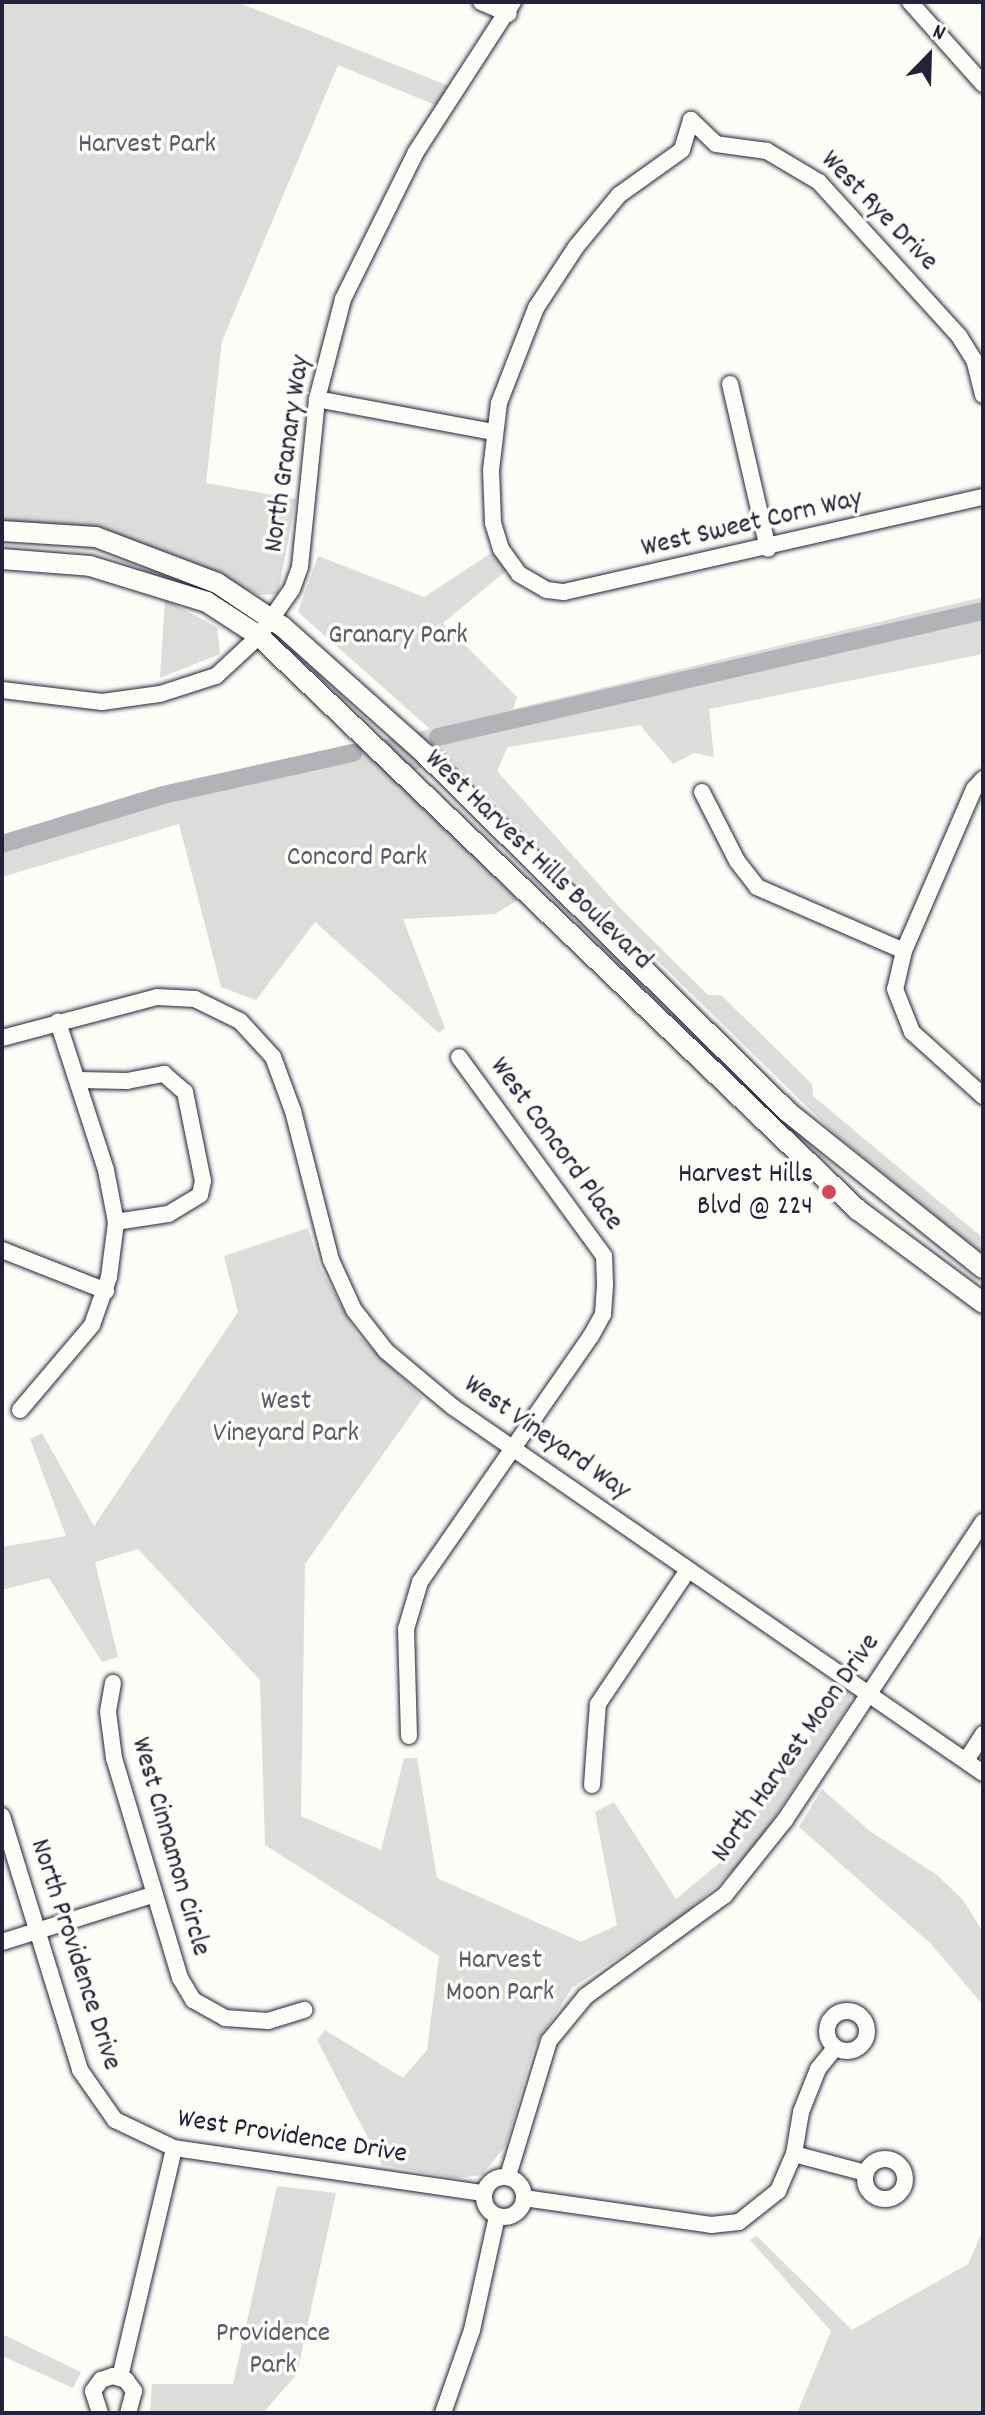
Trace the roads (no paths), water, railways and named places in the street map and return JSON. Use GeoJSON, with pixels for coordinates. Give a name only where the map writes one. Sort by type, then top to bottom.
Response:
{"type":"FeatureCollection","features":[{"type":"Feature","properties":{"kind":"street"},"geometry":{"type":"LineString","coordinates":[[481,2],[511,8]]}},
{"type":"Feature","properties":{"kind":"street"},"geometry":{"type":"LineString","coordinates":[[910,2],[983,84]]}},
{"type":"Feature","properties":{"kind":"street","name":"North Granary Way"},"geometry":{"type":"LineString","coordinates":[[2,690],[102,702],[160,694],[216,676],[259,636],[292,589],[306,543],[317,399],[343,299],[373,233],[416,152],[511,8]]}},
{"type":"Feature","properties":{"kind":"street","name":"West Rye Drive"},"geometry":{"type":"LineString","coordinates":[[494,432],[521,340],[547,291],[619,195],[682,150],[691,120],[716,144],[767,151],[819,182],[959,336],[974,360],[983,395]]}},
{"type":"Feature","properties":{"kind":"street"},"geometry":{"type":"LineString","coordinates":[[730,384],[768,549]]}},
{"type":"Feature","properties":{"kind":"street"},"geometry":{"type":"LineString","coordinates":[[317,399],[494,432]]}},
{"type":"Feature","properties":{"kind":"street","name":"West Sweet Corn Way"},"geometry":{"type":"LineString","coordinates":[[494,432],[496,537],[519,574],[532,582],[564,592],[768,549],[983,497]]}},
{"type":"Feature","properties":{"kind":"street","name":"West Harvest Hills Boulevard"},"geometry":{"type":"LineString","coordinates":[[2,531],[96,537],[217,583],[271,617],[321,656],[426,755],[788,1112],[983,1268]]}},
{"type":"Feature","properties":{"kind":"street","name":"West Harvest Hills Boulevard"},"geometry":{"type":"LineString","coordinates":[[2,559],[90,566],[207,602],[259,636],[858,1210],[983,1303]]}},
{"type":"Feature","properties":{"kind":"street"},"geometry":{"type":"LineString","coordinates":[[978,784],[904,951],[895,989],[903,1017],[922,1045],[983,1096]]}},
{"type":"Feature","properties":{"kind":"street"},"geometry":{"type":"LineString","coordinates":[[702,792],[737,861],[757,887],[904,951]]}},
{"type":"Feature","properties":{"kind":"street","name":"West Vineyard Way"},"geometry":{"type":"LineString","coordinates":[[58,1022],[132,999],[175,996],[240,1021],[273,1057],[284,1084],[323,1237],[354,1310],[404,1368],[513,1449],[967,1759],[983,1773]]}},
{"type":"Feature","properties":{"kind":"street"},"geometry":{"type":"LineString","coordinates":[[2,1038],[58,1022],[79,1080],[116,1222],[106,1291],[92,1325],[20,1410]]}},
{"type":"Feature","properties":{"kind":"street","name":"West Concord Place"},"geometry":{"type":"LineString","coordinates":[[459,1057],[604,1256],[603,1314],[513,1449]]}},
{"type":"Feature","properties":{"kind":"street"},"geometry":{"type":"LineString","coordinates":[[79,1080],[127,1081],[164,1074],[185,1092],[203,1181],[200,1195],[168,1214],[116,1222]]}},
{"type":"Feature","properties":{"kind":"street"},"geometry":{"type":"LineString","coordinates":[[2,1250],[106,1291]]}},
{"type":"Feature","properties":{"kind":"street"},"geometry":{"type":"LineString","coordinates":[[409,1736],[406,1629],[412,1601],[420,1582],[513,1449]]}},
{"type":"Feature","properties":{"kind":"street","name":"North Harvest Moon Drive"},"geometry":{"type":"LineString","coordinates":[[508,2176],[549,2041],[586,1996],[725,1895],[785,1820],[983,1522]]}},
{"type":"Feature","properties":{"kind":"street"},"geometry":{"type":"LineString","coordinates":[[592,1785],[598,1704],[688,1570]]}},
{"type":"Feature","properties":{"kind":"street","name":"West Cinnamon Circle"},"geometry":{"type":"LineString","coordinates":[[113,1683],[109,1735],[171,1957],[193,2000],[225,2018],[247,2022],[304,2010]]}},
{"type":"Feature","properties":{"kind":"street"},"geometry":{"type":"LineString","coordinates":[[967,1759],[983,1734]]}},
{"type":"Feature","properties":{"kind":"street","name":"North Providence Drive"},"geometry":{"type":"LineString","coordinates":[[2,1816],[80,2070],[102,2108]]}},
{"type":"Feature","properties":{"kind":"street"},"geometry":{"type":"LineString","coordinates":[[2,1942],[152,1895]]}},
{"type":"Feature","properties":{"kind":"street"},"geometry":{"type":"LineString","coordinates":[[524,2198],[726,2225],[760,2210],[778,2191],[794,2154],[801,2112],[818,2069],[835,2048]]}},
{"type":"Feature","properties":{"kind":"street","name":"West Providence Drive"},"geometry":{"type":"LineString","coordinates":[[102,2108],[128,2129],[174,2148],[484,2193]]}},
{"type":"Feature","properties":{"kind":"street"},"geometry":{"type":"LineString","coordinates":[[120,2377],[174,2148]]}},
{"type":"Feature","properties":{"kind":"street"},"geometry":{"type":"LineString","coordinates":[[794,2154],[866,2173]]}},
{"type":"Feature","properties":{"kind":"street"},"geometry":{"type":"LineString","coordinates":[[508,2176],[522,2187],[524,2198],[516,2214],[497,2216],[485,2205],[484,2193],[490,2182],[508,2176]]}},
{"type":"Feature","properties":{"kind":"street"},"geometry":{"type":"LineString","coordinates":[[443,2413],[472,2330],[497,2216]]}},
{"type":"Feature","properties":{"kind":"street"},"geometry":{"type":"LineString","coordinates":[[100,2413],[92,2397],[96,2385],[107,2377],[120,2377],[134,2391],[128,2413]]}},
{"type":"Feature","properties":{"kind":"waterway"},"geometry":{"type":"LineString","coordinates":[[438,737],[983,611]]}},
{"type":"Feature","properties":{"kind":"waterway"},"geometry":{"type":"LineString","coordinates":[[2,844],[163,795],[353,753]]}},
{"type":"Feature","properties":{"kind":"place","name":"Harvest Hills Blvd @ 224"},"geometry":{"type":"Point","coordinates":[829,1192]}},
{"type":"Feature","properties":{"kind":"park label","name":"Harvest Park"},"geometry":{"type":"Point","coordinates":[147,146]}},
{"type":"Feature","properties":{"kind":"park label","name":"Granary Park"},"geometry":{"type":"Point","coordinates":[398,637]}},
{"type":"Feature","properties":{"kind":"park label","name":"Concord Park"},"geometry":{"type":"Point","coordinates":[357,859]}},
{"type":"Feature","properties":{"kind":"park label","name":"West Vineyard Park"},"geometry":{"type":"Point","coordinates":[286,1419]}},
{"type":"Feature","properties":{"kind":"park label","name":"Harvest Moon Park"},"geometry":{"type":"Point","coordinates":[500,1978]}},
{"type":"Feature","properties":{"kind":"park label","name":"Providence Park"},"geometry":{"type":"Point","coordinates":[273,2351]}}]}
